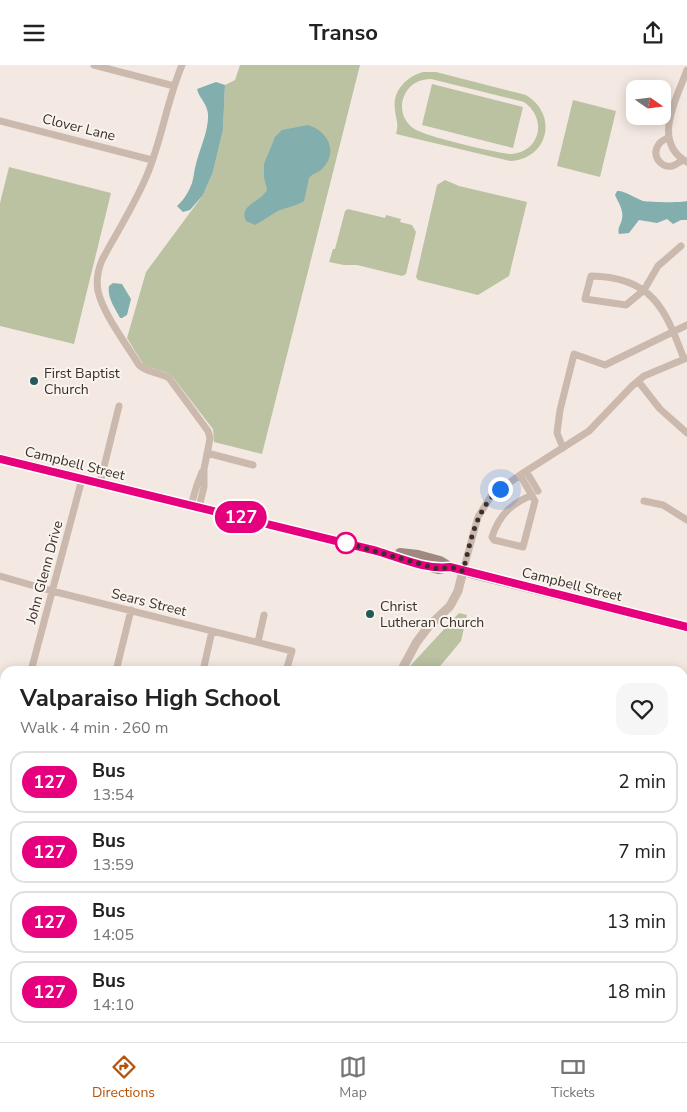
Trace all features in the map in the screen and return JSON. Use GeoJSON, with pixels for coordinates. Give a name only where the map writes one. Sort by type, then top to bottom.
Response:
{"type":"FeatureCollection","features":[{"type":"Feature","properties":{"kind":"main road","name":"Campbell Street"},"geometry":{"type":"LineString","coordinates":[[0,459],[377,551],[418,555],[440,561],[450,567],[463,571],[687,627]]}},
{"type":"Feature","properties":{"kind":"street"},"geometry":{"type":"LineString","coordinates":[[94,65],[174,86]]}},
{"type":"Feature","properties":{"kind":"street"},"geometry":{"type":"LineString","coordinates":[[182,65],[174,86],[160,141],[145,179],[102,260],[98,273],[98,291],[105,309],[139,365],[143,369],[168,378],[208,431],[210,438],[204,469],[204,487],[195,506]]}},
{"type":"Feature","properties":{"kind":"street"},"geometry":{"type":"LineString","coordinates":[[669,137],[659,143],[656,155],[661,164],[675,166],[685,161],[674,150],[669,137],[668,119],[687,69]]}},
{"type":"Feature","properties":{"kind":"street","name":"Clover Lane"},"geometry":{"type":"LineString","coordinates":[[0,121],[152,160]]}},
{"type":"Feature","properties":{"kind":"street"},"geometry":{"type":"LineString","coordinates":[[404,666],[416,643],[428,627],[450,606],[458,591],[477,522],[482,508],[491,496],[595,427],[638,381],[651,372],[685,359],[663,310],[656,300],[644,289],[630,282],[591,276],[585,299],[626,305],[644,289],[658,266],[681,246]]}},
{"type":"Feature","properties":{"kind":"street"},"geometry":{"type":"LineString","coordinates":[[563,448],[557,433],[560,410],[574,354],[605,365],[687,325]]}},
{"type":"Feature","properties":{"kind":"street"},"geometry":{"type":"LineString","coordinates":[[638,381],[660,409],[687,433]]}},
{"type":"Feature","properties":{"kind":"street"},"geometry":{"type":"LineString","coordinates":[[100,483],[119,406]]}},
{"type":"Feature","properties":{"kind":"street"},"geometry":{"type":"LineString","coordinates":[[207,453],[253,465]]}},
{"type":"Feature","properties":{"kind":"street"},"geometry":{"type":"LineString","coordinates":[[523,473],[535,493],[535,501],[523,547],[494,540],[492,537],[493,532],[502,515],[513,504],[535,493]]}},
{"type":"Feature","properties":{"kind":"street","name":"John Glenn Drive"},"geometry":{"type":"LineString","coordinates":[[32,666],[82,479]]}},
{"type":"Feature","properties":{"kind":"street"},"geometry":{"type":"LineString","coordinates":[[644,501],[663,505],[687,520]]}},
{"type":"Feature","properties":{"kind":"street","name":"Sears Street"},"geometry":{"type":"LineString","coordinates":[[0,576],[52,591],[292,651],[288,666]]}},
{"type":"Feature","properties":{"kind":"street"},"geometry":{"type":"LineString","coordinates":[[117,666],[131,610]]}},
{"type":"Feature","properties":{"kind":"street"},"geometry":{"type":"LineString","coordinates":[[258,642],[264,615]]}},
{"type":"Feature","properties":{"kind":"street"},"geometry":{"type":"LineString","coordinates":[[204,666],[212,631]]}},
{"type":"Feature","properties":{"kind":"green space"},"geometry":{"type":"Polygon","coordinates":[[[240,65],[360,65],[262,454],[214,442],[213,429],[172,376],[143,364],[127,338],[146,272],[203,195],[213,172],[223,130],[225,85],[235,80],[240,65]]]}},
{"type":"Feature","properties":{"kind":"green space"},"geometry":{"type":"Polygon","coordinates":[[[436,72],[526,95],[536,103],[543,113],[545,135],[540,145],[533,153],[510,161],[396,134],[395,103],[398,91],[406,81],[417,74],[436,72]],[[431,79],[419,81],[410,87],[403,98],[402,107],[406,121],[419,131],[460,144],[511,154],[521,152],[529,147],[537,134],[538,125],[536,117],[532,109],[524,102],[431,79]]]}},
{"type":"Feature","properties":{"kind":"green space"},"geometry":{"type":"Polygon","coordinates":[[[432,84],[523,107],[513,148],[422,125],[432,84]]]}},
{"type":"Feature","properties":{"kind":"green space"},"geometry":{"type":"Polygon","coordinates":[[[573,100],[616,111],[600,177],[557,166],[573,100]]]}},
{"type":"Feature","properties":{"kind":"green space"},"geometry":{"type":"Polygon","coordinates":[[[9,167],[111,193],[74,344],[0,326],[0,203],[9,167]]]}},
{"type":"Feature","properties":{"kind":"green space"},"geometry":{"type":"Polygon","coordinates":[[[445,180],[459,186],[527,202],[509,276],[478,295],[418,280],[416,277],[437,185],[445,180]]]}},
{"type":"Feature","properties":{"kind":"green space"},"geometry":{"type":"Polygon","coordinates":[[[348,209],[385,218],[386,215],[401,219],[400,222],[412,225],[416,232],[406,274],[402,276],[357,265],[329,262],[333,249],[335,249],[345,211],[348,209]]]}},
{"type":"Feature","properties":{"kind":"green space"},"geometry":{"type":"Polygon","coordinates":[[[459,613],[467,615],[461,641],[440,666],[410,666],[459,613]]]}},
{"type":"Feature","properties":{"kind":"water"},"geometry":{"type":"Polygon","coordinates":[[[216,82],[225,85],[223,130],[213,172],[203,195],[190,210],[183,212],[177,206],[186,195],[192,183],[208,120],[206,107],[197,89],[216,82]]]}},
{"type":"Feature","properties":{"kind":"water"},"geometry":{"type":"Polygon","coordinates":[[[308,125],[326,137],[329,143],[330,156],[320,170],[309,178],[304,201],[276,212],[255,225],[246,221],[245,211],[267,190],[264,164],[275,137],[282,130],[308,125]]]}},
{"type":"Feature","properties":{"kind":"water"},"geometry":{"type":"Polygon","coordinates":[[[617,191],[643,201],[687,201],[687,220],[681,220],[673,224],[667,219],[657,223],[639,220],[629,233],[619,234],[622,212],[615,195],[617,191]]]}},
{"type":"Feature","properties":{"kind":"water"},"geometry":{"type":"Polygon","coordinates":[[[113,283],[122,284],[131,299],[127,315],[122,318],[120,318],[109,295],[109,286],[113,283]]]}},
{"type":"Feature","properties":{"kind":"bus line","name":"127"},"geometry":{"type":"LineString","coordinates":[[0,459],[258,521],[377,551],[438,569],[450,567],[687,627]]}},
{"type":"Feature","properties":{"kind":"place","name":"First Baptist Church"},"geometry":{"type":"Point","coordinates":[34,381]}},
{"type":"Feature","properties":{"kind":"place","name":"Christ Lutheran Church"},"geometry":{"type":"Point","coordinates":[370,614]}},
{"type":"Feature","properties":{"kind":"route"},"geometry":{"type":"LineString","coordinates":[[346,543],[339,541],[438,569],[450,567],[463,571],[482,508],[491,496],[500,489]]}}]}
